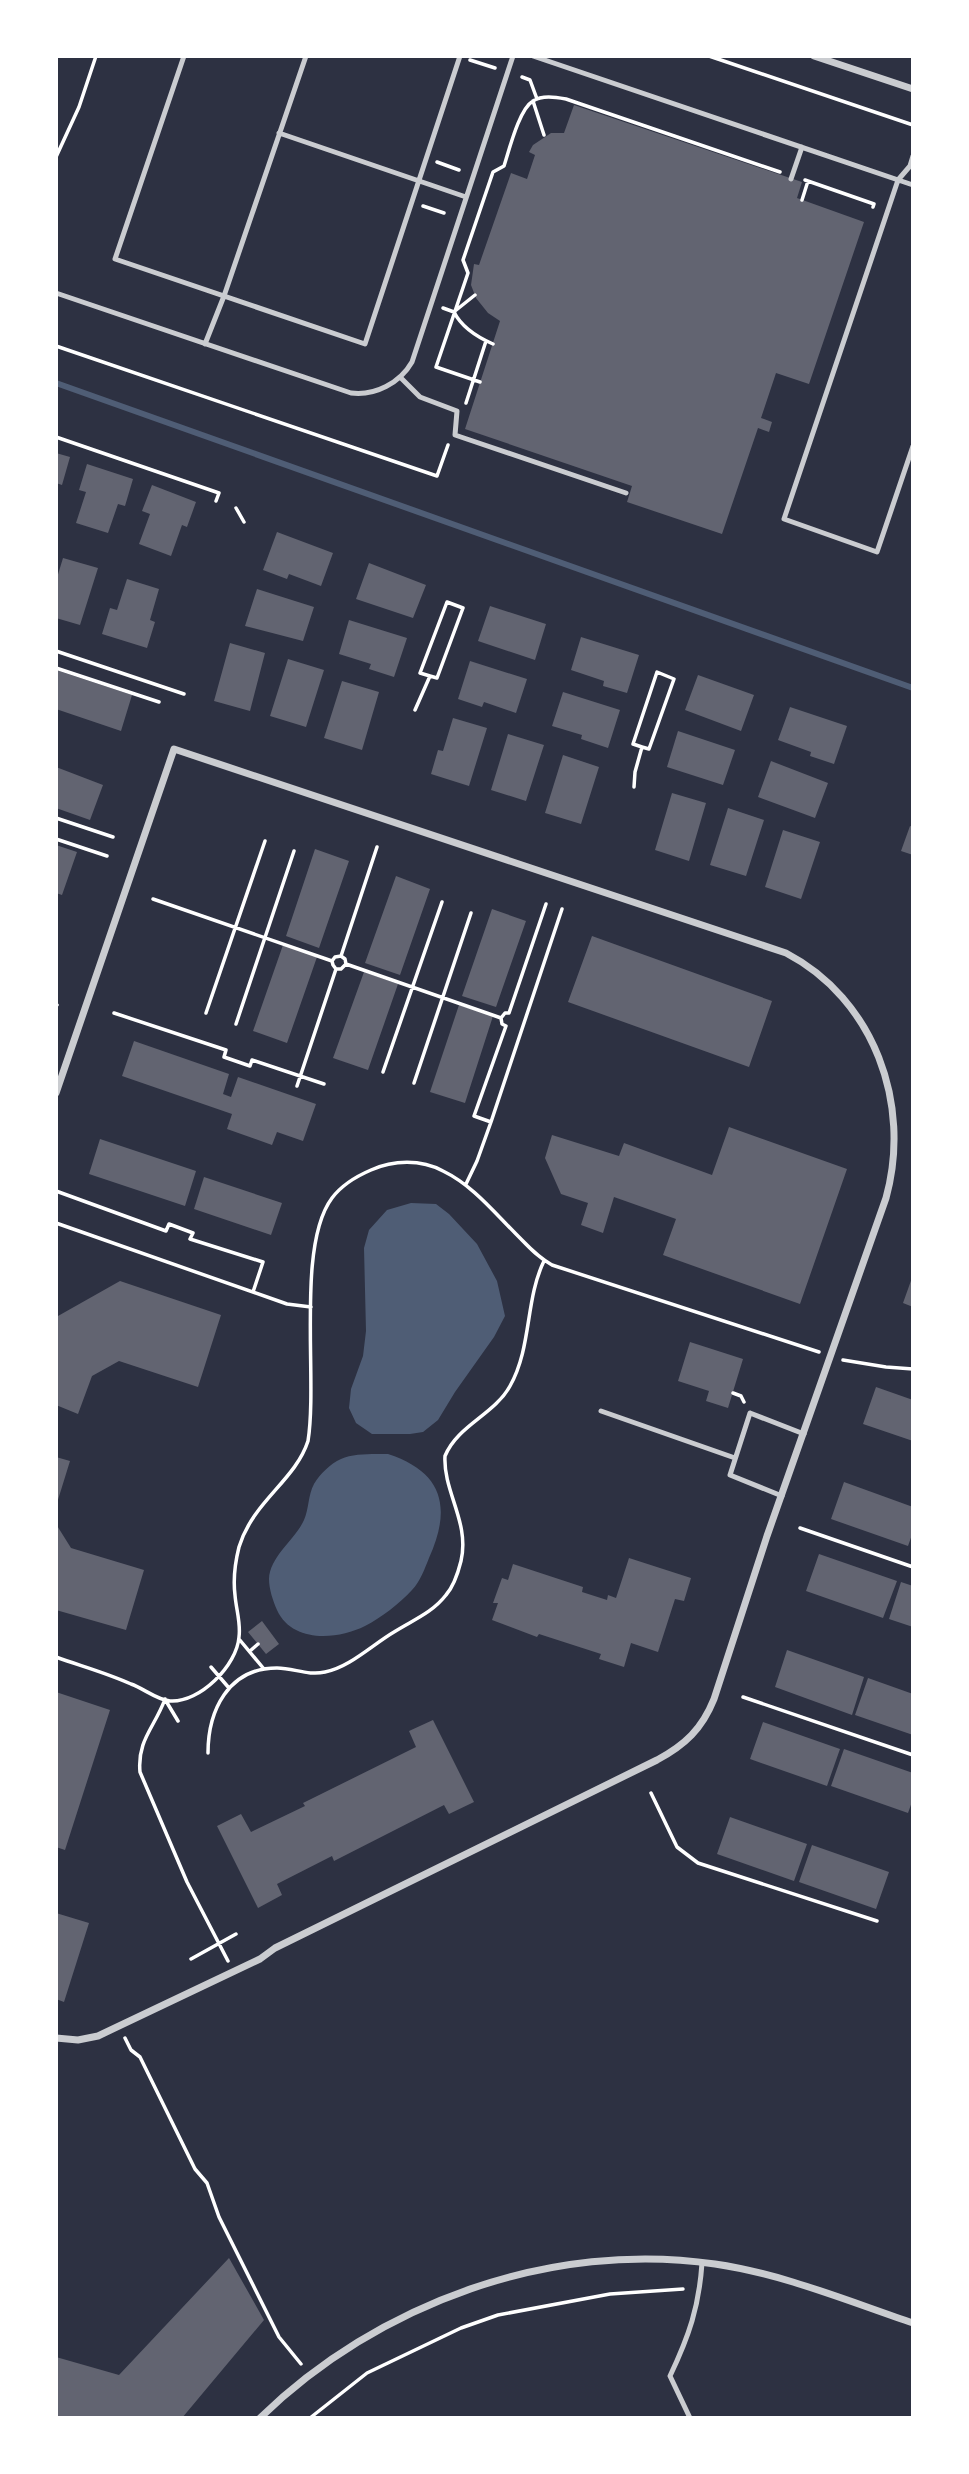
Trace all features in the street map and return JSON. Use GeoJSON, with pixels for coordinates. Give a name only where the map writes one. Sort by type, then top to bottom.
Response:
{"type":"FeatureCollection","features":[{"type":"Feature","properties":{"kind":"street"},"geometry":{"type":"LineString","coordinates":[[814,56],[913,89]]}},
{"type":"Feature","properties":{"kind":"street"},"geometry":{"type":"LineString","coordinates":[[56,1093],[174,749],[786,953],[824,978],[858,1017],[876,1049],[885,1074],[895,1126],[894,1165],[886,1198],[714,1699],[703,1723],[688,1740],[657,1760],[110,2031],[78,2040],[56,2038]]}},
{"type":"Feature","properties":{"kind":"street"},"geometry":{"type":"LineString","coordinates":[[260,2418],[298,2383],[352,2346],[413,2313],[474,2288],[524,2273],[580,2263],[636,2259],[702,2263],[748,2270],[786,2280],[913,2323]]}},
{"type":"Feature","properties":{"kind":"lane"},"geometry":{"type":"LineString","coordinates":[[184,56],[115,259],[365,344],[460,56]]}},
{"type":"Feature","properties":{"kind":"lane"},"geometry":{"type":"LineString","coordinates":[[205,344],[306,56]]}},
{"type":"Feature","properties":{"kind":"lane"},"geometry":{"type":"LineString","coordinates":[[56,293],[351,393],[374,391],[408,370],[415,355],[513,56]]}},
{"type":"Feature","properties":{"kind":"lane"},"geometry":{"type":"LineString","coordinates":[[533,56],[913,185]]}},
{"type":"Feature","properties":{"kind":"lane"},"geometry":{"type":"LineString","coordinates":[[279,133],[466,198]]}},
{"type":"Feature","properties":{"kind":"lane"},"geometry":{"type":"LineString","coordinates":[[791,179],[802,147]]}},
{"type":"Feature","properties":{"kind":"lane"},"geometry":{"type":"LineString","coordinates":[[913,156],[910,166],[898,180],[784,519],[877,552],[913,446]]}},
{"type":"Feature","properties":{"kind":"lane"},"geometry":{"type":"LineString","coordinates":[[400,377],[420,397],[457,411],[455,435],[626,493]]}},
{"type":"Feature","properties":{"kind":"lane"},"geometry":{"type":"LineString","coordinates":[[601,1411],[735,1458]]}},
{"type":"Feature","properties":{"kind":"lane"},"geometry":{"type":"LineString","coordinates":[[782,1496],[730,1475],[750,1413],[804,1434]]}},
{"type":"Feature","properties":{"kind":"lane"},"geometry":{"type":"LineString","coordinates":[[690,2418],[670,2376],[687,2339],[699,2298],[702,2263]]}},
{"type":"Feature","properties":{"kind":"path"},"geometry":{"type":"LineString","coordinates":[[56,157],[79,107],[96,56]]}},
{"type":"Feature","properties":{"kind":"path"},"geometry":{"type":"LineString","coordinates":[[709,56],[913,125]]}},
{"type":"Feature","properties":{"kind":"path"},"geometry":{"type":"LineString","coordinates":[[471,60],[495,68]]}},
{"type":"Feature","properties":{"kind":"path"},"geometry":{"type":"LineString","coordinates":[[536,71],[530,80],[544,135]]}},
{"type":"Feature","properties":{"kind":"path"},"geometry":{"type":"LineString","coordinates":[[522,77],[530,80]]}},
{"type":"Feature","properties":{"kind":"path"},"geometry":{"type":"LineString","coordinates":[[480,382],[436,367],[468,273],[463,260],[494,172],[504,166],[524,110],[535,100],[566,99],[780,172]]}},
{"type":"Feature","properties":{"kind":"path"},"geometry":{"type":"LineString","coordinates":[[436,162],[459,170]]}},
{"type":"Feature","properties":{"kind":"path"},"geometry":{"type":"LineString","coordinates":[[802,200],[805,180],[874,204],[870,217]]}},
{"type":"Feature","properties":{"kind":"path"},"geometry":{"type":"LineString","coordinates":[[422,206],[444,213]]}},
{"type":"Feature","properties":{"kind":"path"},"geometry":{"type":"LineString","coordinates":[[454,312],[475,295]]}},
{"type":"Feature","properties":{"kind":"path"},"geometry":{"type":"LineString","coordinates":[[454,312],[463,325],[493,344]]}},
{"type":"Feature","properties":{"kind":"path"},"geometry":{"type":"LineString","coordinates":[[457,411],[466,405],[486,341]]}},
{"type":"Feature","properties":{"kind":"path"},"geometry":{"type":"LineString","coordinates":[[56,346],[437,476],[449,443]]}},
{"type":"Feature","properties":{"kind":"path"},"geometry":{"type":"LineString","coordinates":[[56,437],[219,493],[216,501]]}},
{"type":"Feature","properties":{"kind":"path"},"geometry":{"type":"LineString","coordinates":[[236,508],[244,522]]}},
{"type":"Feature","properties":{"kind":"path"},"geometry":{"type":"LineString","coordinates":[[447,602],[463,607],[437,678],[430,676],[420,673],[447,602]]}},
{"type":"Feature","properties":{"kind":"path"},"geometry":{"type":"LineString","coordinates":[[56,651],[184,694]]}},
{"type":"Feature","properties":{"kind":"path"},"geometry":{"type":"LineString","coordinates":[[56,668],[159,702]]}},
{"type":"Feature","properties":{"kind":"path"},"geometry":{"type":"LineString","coordinates":[[657,672],[674,679],[649,749],[642,747],[633,744],[657,672]]}},
{"type":"Feature","properties":{"kind":"path"},"geometry":{"type":"LineString","coordinates":[[415,710],[430,676]]}},
{"type":"Feature","properties":{"kind":"path"},"geometry":{"type":"LineString","coordinates":[[634,787],[642,747]]}},
{"type":"Feature","properties":{"kind":"path"},"geometry":{"type":"LineString","coordinates":[[56,818],[113,837]]}},
{"type":"Feature","properties":{"kind":"path"},"geometry":{"type":"LineString","coordinates":[[56,839],[107,856]]}},
{"type":"Feature","properties":{"kind":"path"},"geometry":{"type":"LineString","coordinates":[[206,1013],[265,841]]}},
{"type":"Feature","properties":{"kind":"path"},"geometry":{"type":"LineString","coordinates":[[341,956],[377,847]]}},
{"type":"Feature","properties":{"kind":"path"},"geometry":{"type":"LineString","coordinates":[[236,1024],[294,851]]}},
{"type":"Feature","properties":{"kind":"path"},"geometry":{"type":"LineString","coordinates":[[153,899],[332,961]]}},
{"type":"Feature","properties":{"kind":"path"},"geometry":{"type":"LineString","coordinates":[[383,1072],[442,902]]}},
{"type":"Feature","properties":{"kind":"path"},"geometry":{"type":"LineString","coordinates":[[491,1122],[474,1116],[506,1026],[502,1024],[501,1018],[505,1013],[509,1013],[546,904]]}},
{"type":"Feature","properties":{"kind":"path"},"geometry":{"type":"LineString","coordinates":[[466,1184],[491,1122],[562,909]]}},
{"type":"Feature","properties":{"kind":"path"},"geometry":{"type":"LineString","coordinates":[[414,1083],[471,913]]}},
{"type":"Feature","properties":{"kind":"path"},"geometry":{"type":"LineString","coordinates":[[332,961],[341,956]]}},
{"type":"Feature","properties":{"kind":"path"},"geometry":{"type":"LineString","coordinates":[[341,956],[346,964]]}},
{"type":"Feature","properties":{"kind":"path"},"geometry":{"type":"LineString","coordinates":[[332,961],[336,969]]}},
{"type":"Feature","properties":{"kind":"path"},"geometry":{"type":"LineString","coordinates":[[346,964],[501,1018]]}},
{"type":"Feature","properties":{"kind":"path"},"geometry":{"type":"LineString","coordinates":[[336,969],[341,969],[346,964]]}},
{"type":"Feature","properties":{"kind":"path"},"geometry":{"type":"LineString","coordinates":[[297,1086],[336,969]]}},
{"type":"Feature","properties":{"kind":"path"},"geometry":{"type":"LineString","coordinates":[[114,1013],[226,1050],[224,1058],[250,1066],[252,1060],[324,1084]]}},
{"type":"Feature","properties":{"kind":"path"},"geometry":{"type":"LineString","coordinates":[[56,1657],[122,1680],[165,1699],[185,1698],[219,1677],[232,1660],[239,1639],[234,1581],[240,1544],[257,1510],[300,1458],[308,1441],[312,1307],[318,1231],[331,1200],[348,1181],[383,1165],[411,1163],[438,1168],[466,1184],[544,1261],[818,1352]]}},
{"type":"Feature","properties":{"kind":"path"},"geometry":{"type":"LineString","coordinates":[[56,1191],[166,1231],[169,1224],[193,1233],[190,1239],[263,1262],[253,1292]]}},
{"type":"Feature","properties":{"kind":"path"},"geometry":{"type":"LineString","coordinates":[[56,1223],[253,1292],[293,1305],[312,1307]]}},
{"type":"Feature","properties":{"kind":"path"},"geometry":{"type":"LineString","coordinates":[[208,1753],[214,1713],[229,1688],[264,1669],[280,1668],[312,1674],[338,1668],[421,1618],[451,1590],[461,1560],[463,1541],[445,1456],[455,1438],[500,1401],[511,1384],[522,1357],[536,1280],[544,1261]]}},
{"type":"Feature","properties":{"kind":"path"},"geometry":{"type":"LineString","coordinates":[[846,1361],[913,1368]]}},
{"type":"Feature","properties":{"kind":"path"},"geometry":{"type":"LineString","coordinates":[[733,1393],[741,1396]]}},
{"type":"Feature","properties":{"kind":"path"},"geometry":{"type":"LineString","coordinates":[[800,1528],[913,1567]]}},
{"type":"Feature","properties":{"kind":"path"},"geometry":{"type":"LineString","coordinates":[[239,1639],[264,1669]]}},
{"type":"Feature","properties":{"kind":"path"},"geometry":{"type":"LineString","coordinates":[[250,1651],[258,1644]]}},
{"type":"Feature","properties":{"kind":"path"},"geometry":{"type":"LineString","coordinates":[[211,1667],[229,1688]]}},
{"type":"Feature","properties":{"kind":"path"},"geometry":{"type":"LineString","coordinates":[[743,1697],[913,1755]]}},
{"type":"Feature","properties":{"kind":"path"},"geometry":{"type":"LineString","coordinates":[[165,1699],[178,1721]]}},
{"type":"Feature","properties":{"kind":"path"},"geometry":{"type":"LineString","coordinates":[[165,1699],[142,1744],[140,1772],[187,1882],[227,1959]]}},
{"type":"Feature","properties":{"kind":"path"},"geometry":{"type":"LineString","coordinates":[[651,1793],[677,1847],[698,1863],[877,1921]]}},
{"type":"Feature","properties":{"kind":"path"},"geometry":{"type":"LineString","coordinates":[[191,1959],[236,1934]]}},
{"type":"Feature","properties":{"kind":"path"},"geometry":{"type":"LineString","coordinates":[[131,2050],[140,2057],[195,2169],[207,2183],[219,2217],[279,2337],[295,2354]]}},
{"type":"Feature","properties":{"kind":"path"},"geometry":{"type":"LineString","coordinates":[[310,2418],[367,2373],[461,2328],[498,2315],[610,2294],[682,2289]]}},
{"type":"Feature","properties":{"kind":"water"},"geometry":{"type":"Polygon","coordinates":[[[411,1203],[436,1204],[477,1244],[497,1281],[505,1316],[494,1337],[438,1420],[423,1432],[372,1434],[356,1423],[349,1408],[351,1389],[363,1356],[366,1331],[364,1248],[369,1230],[387,1210],[411,1203]]]}},
{"type":"Feature","properties":{"kind":"water"},"geometry":{"type":"Polygon","coordinates":[[[388,1454],[421,1471],[438,1494],[440,1523],[420,1579],[390,1610],[354,1631],[316,1636],[293,1628],[277,1610],[270,1587],[270,1571],[278,1555],[304,1520],[314,1484],[326,1470],[341,1459],[358,1455],[388,1454]]]}},
{"type":"Feature","properties":{"kind":"building"},"geometry":{"type":"Polygon","coordinates":[[[574,105],[802,182],[797,198],[864,222],[809,384],[776,373],[761,418],[772,422],[769,432],[758,428],[722,534],[627,502],[632,486],[465,429],[500,321],[488,313],[476,298],[471,285],[474,264],[479,265],[511,173],[527,179],[535,155],[529,152],[533,145],[551,133],[564,133],[574,105]]]}},
{"type":"Feature","properties":{"kind":"building"},"geometry":{"type":"Polygon","coordinates":[[[56,453],[70,457],[62,485],[56,483],[56,453]]]}},
{"type":"Feature","properties":{"kind":"building"},"geometry":{"type":"Polygon","coordinates":[[[87,464],[133,479],[125,506],[118,504],[108,533],[76,523],[86,492],[79,490],[87,464]]]}},
{"type":"Feature","properties":{"kind":"building"},"geometry":{"type":"Polygon","coordinates":[[[152,485],[196,502],[187,527],[182,525],[171,556],[139,544],[150,514],[142,511],[152,485]]]}},
{"type":"Feature","properties":{"kind":"building"},"geometry":{"type":"Polygon","coordinates":[[[277,532],[333,553],[321,586],[289,574],[287,579],[263,570],[277,532]]]}},
{"type":"Feature","properties":{"kind":"building"},"geometry":{"type":"Polygon","coordinates":[[[63,558],[98,568],[80,625],[56,618],[56,581],[63,558]]]}},
{"type":"Feature","properties":{"kind":"building"},"geometry":{"type":"Polygon","coordinates":[[[369,563],[426,585],[413,618],[356,599],[369,563]]]}},
{"type":"Feature","properties":{"kind":"building"},"geometry":{"type":"Polygon","coordinates":[[[127,579],[159,589],[150,620],[155,622],[147,648],[102,634],[110,608],[117,610],[127,579]]]}},
{"type":"Feature","properties":{"kind":"building"},"geometry":{"type":"Polygon","coordinates":[[[257,589],[314,607],[303,641],[245,626],[257,589]]]}},
{"type":"Feature","properties":{"kind":"building"},"geometry":{"type":"Polygon","coordinates":[[[490,606],[546,624],[535,660],[478,641],[490,606]]]}},
{"type":"Feature","properties":{"kind":"building"},"geometry":{"type":"Polygon","coordinates":[[[349,620],[407,638],[394,677],[369,669],[371,664],[339,654],[349,620]]]}},
{"type":"Feature","properties":{"kind":"building"},"geometry":{"type":"Polygon","coordinates":[[[581,637],[639,655],[627,693],[603,686],[604,681],[571,670],[581,637]]]}},
{"type":"Feature","properties":{"kind":"building"},"geometry":{"type":"Polygon","coordinates":[[[230,643],[265,653],[250,711],[214,701],[230,643]]]}},
{"type":"Feature","properties":{"kind":"building"},"geometry":{"type":"Polygon","coordinates":[[[288,659],[324,670],[306,727],[270,716],[288,659]]]}},
{"type":"Feature","properties":{"kind":"building"},"geometry":{"type":"Polygon","coordinates":[[[470,661],[527,679],[516,713],[484,702],[482,707],[458,699],[470,661]]]}},
{"type":"Feature","properties":{"kind":"building"},"geometry":{"type":"Polygon","coordinates":[[[56,670],[132,695],[121,731],[56,709],[56,670]]]}},
{"type":"Feature","properties":{"kind":"building"},"geometry":{"type":"Polygon","coordinates":[[[698,675],[754,695],[741,731],[685,710],[698,675]]]}},
{"type":"Feature","properties":{"kind":"building"},"geometry":{"type":"Polygon","coordinates":[[[342,681],[379,692],[362,750],[324,738],[342,681]]]}},
{"type":"Feature","properties":{"kind":"building"},"geometry":{"type":"Polygon","coordinates":[[[563,692],[620,710],[608,748],[581,739],[582,735],[552,726],[563,692]]]}},
{"type":"Feature","properties":{"kind":"building"},"geometry":{"type":"Polygon","coordinates":[[[790,707],[847,726],[834,764],[810,756],[811,752],[778,740],[790,707]]]}},
{"type":"Feature","properties":{"kind":"building"},"geometry":{"type":"Polygon","coordinates":[[[453,718],[487,728],[469,786],[431,774],[438,750],[443,751],[453,718]]]}},
{"type":"Feature","properties":{"kind":"building"},"geometry":{"type":"Polygon","coordinates":[[[678,731],[735,750],[723,785],[667,767],[678,731]]]}},
{"type":"Feature","properties":{"kind":"building"},"geometry":{"type":"Polygon","coordinates":[[[508,734],[544,745],[526,801],[491,790],[508,734]]]}},
{"type":"Feature","properties":{"kind":"building"},"geometry":{"type":"Polygon","coordinates":[[[563,755],[599,767],[581,824],[545,813],[563,755]]]}},
{"type":"Feature","properties":{"kind":"building"},"geometry":{"type":"Polygon","coordinates":[[[771,761],[828,783],[815,818],[758,797],[771,761]]]}},
{"type":"Feature","properties":{"kind":"building"},"geometry":{"type":"Polygon","coordinates":[[[56,767],[103,785],[90,820],[56,808],[56,767]]]}},
{"type":"Feature","properties":{"kind":"building"},"geometry":{"type":"Polygon","coordinates":[[[672,793],[706,803],[689,861],[655,850],[672,793]]]}},
{"type":"Feature","properties":{"kind":"building"},"geometry":{"type":"Polygon","coordinates":[[[728,808],[764,820],[746,876],[710,865],[728,808]]]}},
{"type":"Feature","properties":{"kind":"building"},"geometry":{"type":"Polygon","coordinates":[[[910,826],[913,827],[913,855],[901,851],[910,826]]]}},
{"type":"Feature","properties":{"kind":"building"},"geometry":{"type":"Polygon","coordinates":[[[783,830],[820,842],[801,899],[765,887],[783,830]]]}},
{"type":"Feature","properties":{"kind":"building"},"geometry":{"type":"Polygon","coordinates":[[[56,845],[77,852],[62,895],[56,893],[56,845]]]}},
{"type":"Feature","properties":{"kind":"building"},"geometry":{"type":"Polygon","coordinates":[[[315,849],[349,861],[319,948],[286,936],[315,849]]]}},
{"type":"Feature","properties":{"kind":"building"},"geometry":{"type":"Polygon","coordinates":[[[396,876],[430,889],[400,975],[365,963],[396,876]]]}},
{"type":"Feature","properties":{"kind":"building"},"geometry":{"type":"Polygon","coordinates":[[[492,909],[526,921],[496,1007],[462,996],[492,909]]]}},
{"type":"Feature","properties":{"kind":"building"},"geometry":{"type":"Polygon","coordinates":[[[592,936],[772,1001],[749,1067],[568,1002],[592,936]]]}},
{"type":"Feature","properties":{"kind":"building"},"geometry":{"type":"Polygon","coordinates":[[[283,945],[317,957],[287,1043],[253,1031],[283,945]]]}},
{"type":"Feature","properties":{"kind":"building"},"geometry":{"type":"Polygon","coordinates":[[[364,972],[398,984],[368,1070],[333,1058],[364,972]]]}},
{"type":"Feature","properties":{"kind":"building"},"geometry":{"type":"Polygon","coordinates":[[[459,1005],[493,1016],[465,1103],[430,1092],[459,1005]]]}},
{"type":"Feature","properties":{"kind":"building"},"geometry":{"type":"Polygon","coordinates":[[[134,1041],[229,1074],[223,1094],[231,1097],[238,1077],[316,1104],[303,1141],[277,1132],[272,1145],[227,1129],[232,1114],[122,1076],[134,1041]]]}},
{"type":"Feature","properties":{"kind":"building"},"geometry":{"type":"Polygon","coordinates":[[[729,1127],[847,1169],[800,1304],[663,1255],[676,1219],[614,1197],[603,1233],[581,1225],[588,1203],[561,1194],[545,1158],[552,1135],[619,1156],[624,1143],[712,1175],[729,1127]]]}},
{"type":"Feature","properties":{"kind":"building"},"geometry":{"type":"Polygon","coordinates":[[[100,1139],[196,1171],[185,1206],[89,1174],[100,1139]]]}},
{"type":"Feature","properties":{"kind":"building"},"geometry":{"type":"Polygon","coordinates":[[[204,1177],[282,1203],[271,1235],[194,1209],[204,1177]]]}},
{"type":"Feature","properties":{"kind":"building"},"geometry":{"type":"Polygon","coordinates":[[[913,1275],[913,1307],[903,1303],[913,1275]]]}},
{"type":"Feature","properties":{"kind":"building"},"geometry":{"type":"Polygon","coordinates":[[[120,1281],[221,1315],[198,1387],[119,1361],[92,1376],[78,1414],[56,1405],[58,1316],[120,1281]]]}},
{"type":"Feature","properties":{"kind":"building"},"geometry":{"type":"Polygon","coordinates":[[[690,1342],[743,1359],[728,1408],[706,1401],[709,1391],[678,1381],[690,1342]]]}},
{"type":"Feature","properties":{"kind":"building"},"geometry":{"type":"Polygon","coordinates":[[[876,1387],[913,1400],[913,1441],[863,1424],[876,1387]]]}},
{"type":"Feature","properties":{"kind":"building"},"geometry":{"type":"Polygon","coordinates":[[[56,1457],[70,1461],[57,1503],[56,1503],[56,1457]]]}},
{"type":"Feature","properties":{"kind":"building"},"geometry":{"type":"Polygon","coordinates":[[[844,1482],[913,1507],[913,1532],[908,1546],[831,1519],[844,1482]]]}},
{"type":"Feature","properties":{"kind":"building"},"geometry":{"type":"Polygon","coordinates":[[[56,1524],[71,1548],[144,1570],[126,1630],[56,1610],[56,1524]]]}},
{"type":"Feature","properties":{"kind":"building"},"geometry":{"type":"Polygon","coordinates":[[[819,1554],[897,1581],[883,1618],[806,1591],[819,1554]]]}},
{"type":"Feature","properties":{"kind":"building"},"geometry":{"type":"Polygon","coordinates":[[[629,1558],[691,1578],[684,1601],[675,1599],[658,1652],[631,1643],[624,1667],[599,1659],[601,1654],[539,1634],[537,1637],[492,1620],[498,1603],[493,1603],[502,1578],[508,1580],[513,1564],[583,1587],[582,1592],[607,1600],[608,1595],[616,1598],[629,1558]]]}},
{"type":"Feature","properties":{"kind":"building"},"geometry":{"type":"Polygon","coordinates":[[[901,1582],[913,1586],[913,1627],[889,1619],[901,1582]]]}},
{"type":"Feature","properties":{"kind":"building"},"geometry":{"type":"Polygon","coordinates":[[[262,1621],[279,1644],[266,1654],[248,1632],[262,1621]]]}},
{"type":"Feature","properties":{"kind":"building"},"geometry":{"type":"Polygon","coordinates":[[[787,1650],[864,1677],[852,1715],[775,1687],[787,1650]]]}},
{"type":"Feature","properties":{"kind":"building"},"geometry":{"type":"Polygon","coordinates":[[[868,1678],[913,1694],[913,1735],[855,1715],[868,1678]]]}},
{"type":"Feature","properties":{"kind":"building"},"geometry":{"type":"Polygon","coordinates":[[[56,1692],[110,1710],[65,1850],[56,1847],[56,1692]]]}},
{"type":"Feature","properties":{"kind":"building"},"geometry":{"type":"Polygon","coordinates":[[[433,1720],[474,1802],[449,1814],[444,1805],[334,1861],[332,1856],[277,1884],[282,1895],[258,1908],[217,1826],[241,1814],[251,1832],[305,1806],[303,1803],[416,1747],[409,1731],[433,1720]]]}},
{"type":"Feature","properties":{"kind":"building"},"geometry":{"type":"Polygon","coordinates":[[[763,1722],[840,1749],[827,1786],[750,1759],[763,1722]]]}},
{"type":"Feature","properties":{"kind":"building"},"geometry":{"type":"Polygon","coordinates":[[[844,1749],[913,1773],[913,1799],[908,1813],[831,1786],[844,1749]]]}},
{"type":"Feature","properties":{"kind":"building"},"geometry":{"type":"Polygon","coordinates":[[[730,1817],[807,1844],[794,1881],[717,1854],[730,1817]]]}},
{"type":"Feature","properties":{"kind":"building"},"geometry":{"type":"Polygon","coordinates":[[[812,1845],[889,1872],[876,1909],[799,1882],[812,1845]]]}},
{"type":"Feature","properties":{"kind":"building"},"geometry":{"type":"Polygon","coordinates":[[[56,1913],[89,1923],[64,2002],[56,1999],[56,1913]]]}},
{"type":"Feature","properties":{"kind":"building"},"geometry":{"type":"Polygon","coordinates":[[[229,2258],[264,2320],[182,2418],[56,2418],[56,2357],[119,2375],[229,2258]]]}},
{"type":"Feature","properties":{"kind":"waterway"},"geometry":{"type":"LineString","coordinates":[[56,383],[913,688]]}}]}
